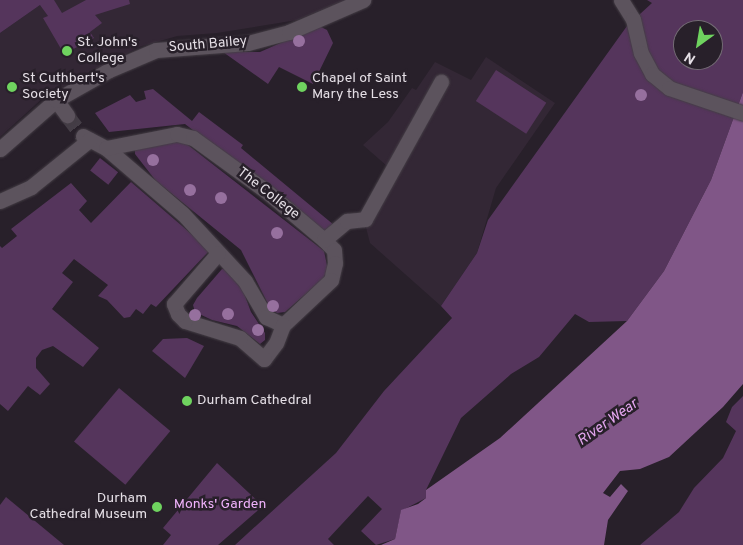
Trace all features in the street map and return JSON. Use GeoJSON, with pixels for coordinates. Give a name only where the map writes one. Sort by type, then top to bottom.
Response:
{"type":"FeatureCollection","features":[{"type":"Feature","properties":{"kind":"street","name":"South Bailey"},"geometry":{"type":"LineString","coordinates":[[0,149],[56,100],[109,70],[156,50],[248,43],[289,32],[363,0]]}},
{"type":"Feature","properties":{"kind":"street"},"geometry":{"type":"LineString","coordinates":[[621,0],[633,19],[646,66],[662,84],[743,112]]}},
{"type":"Feature","properties":{"kind":"street"},"geometry":{"type":"LineString","coordinates":[[324,240],[347,221],[365,219],[441,82]]}},
{"type":"Feature","properties":{"kind":"street"},"geometry":{"type":"LineString","coordinates":[[56,100],[67,115]]}},
{"type":"Feature","properties":{"kind":"street","name":"The College"},"geometry":{"type":"LineString","coordinates":[[106,148],[177,134],[193,138],[266,191],[324,240],[334,250],[335,263],[331,280],[283,325],[276,343],[264,359],[240,338],[185,321],[178,314],[174,304],[218,253]]}},
{"type":"Feature","properties":{"kind":"street"},"geometry":{"type":"LineString","coordinates":[[0,201],[31,187],[86,138],[106,148],[183,214],[245,280],[266,317],[283,325]]}},
{"type":"Feature","properties":{"kind":"shaded area","name":"St. John's College"},"geometry":{"type":"Polygon","coordinates":[[[47,0],[346,0],[297,20],[217,33],[177,36],[139,47],[46,95],[0,137],[0,33],[47,0]]]}},
{"type":"Feature","properties":{"kind":"shaded area"},"geometry":{"type":"Polygon","coordinates":[[[486,57],[555,103],[496,188],[477,253],[441,306],[370,243],[362,212],[387,166],[363,145],[388,122],[412,88],[416,90],[435,62],[471,80],[486,57]]]}},
{"type":"Feature","properties":{"kind":"green space"},"geometry":{"type":"Polygon","coordinates":[[[0,0],[54,0],[62,13],[86,0],[129,0],[130,4],[95,15],[102,23],[90,32],[94,38],[64,54],[43,18],[48,16],[40,5],[0,33],[0,0]]]}},
{"type":"Feature","properties":{"kind":"green space"},"geometry":{"type":"Polygon","coordinates":[[[647,0],[743,0],[743,92],[711,180],[664,271],[627,321],[589,322],[575,314],[539,357],[511,374],[461,418],[426,490],[426,498],[401,511],[395,539],[376,545],[361,531],[382,509],[368,496],[328,539],[334,545],[235,545],[336,453],[384,391],[452,318],[441,306],[477,253],[488,220],[627,26],[652,3],[647,0]]]}},
{"type":"Feature","properties":{"kind":"green space"},"geometry":{"type":"Polygon","coordinates":[[[319,26],[327,30],[333,43],[313,84],[279,67],[268,84],[223,52],[260,52],[319,26]]]}},
{"type":"Feature","properties":{"kind":"green space"},"geometry":{"type":"Polygon","coordinates":[[[496,70],[546,103],[526,134],[476,101],[496,70]]]}},
{"type":"Feature","properties":{"kind":"green space"},"geometry":{"type":"Polygon","coordinates":[[[153,89],[192,121],[199,112],[243,145],[241,148],[334,225],[326,232],[185,124],[109,132],[95,113],[130,95],[136,102],[146,99],[144,91],[153,89]]]}},
{"type":"Feature","properties":{"kind":"green space"},"geometry":{"type":"Polygon","coordinates":[[[178,140],[188,145],[324,251],[328,270],[323,279],[285,312],[277,313],[270,308],[241,250],[156,181],[135,154],[135,149],[178,140]]]}},
{"type":"Feature","properties":{"kind":"green space"},"geometry":{"type":"Polygon","coordinates":[[[100,158],[118,172],[108,185],[90,171],[100,158]]]}},
{"type":"Feature","properties":{"kind":"green space"},"geometry":{"type":"Polygon","coordinates":[[[131,182],[210,250],[156,307],[151,304],[143,314],[136,309],[130,317],[124,318],[107,300],[98,296],[108,285],[74,259],[62,273],[73,282],[52,309],[99,348],[83,367],[53,346],[42,350],[36,358],[36,368],[50,384],[40,395],[28,386],[8,411],[0,404],[0,246],[2,248],[17,236],[11,229],[71,183],[87,201],[79,210],[91,223],[131,182]]]}},
{"type":"Feature","properties":{"kind":"green space"},"geometry":{"type":"Polygon","coordinates":[[[222,269],[230,270],[241,285],[251,312],[265,333],[265,340],[260,344],[237,326],[212,320],[195,312],[193,305],[197,298],[222,269]]]}},
{"type":"Feature","properties":{"kind":"green space"},"geometry":{"type":"Polygon","coordinates":[[[187,338],[204,346],[185,378],[152,351],[163,339],[187,338]]]}},
{"type":"Feature","properties":{"kind":"green space"},"geometry":{"type":"Polygon","coordinates":[[[119,388],[170,431],[125,485],[74,442],[119,388]]]}},
{"type":"Feature","properties":{"kind":"green space"},"geometry":{"type":"Polygon","coordinates":[[[743,396],[743,545],[640,545],[679,512],[694,488],[723,458],[736,431],[726,422],[732,407],[743,396]]]}},
{"type":"Feature","properties":{"kind":"green space","name":"Monks' Garden"},"geometry":{"type":"Polygon","coordinates":[[[217,463],[263,506],[218,545],[163,545],[171,535],[163,528],[217,463]]]}},
{"type":"Feature","properties":{"kind":"green space"},"geometry":{"type":"Polygon","coordinates":[[[6,497],[64,545],[0,545],[0,505],[6,497]]]}},
{"type":"Feature","properties":{"kind":"water","name":"River Wear"},"geometry":{"type":"Polygon","coordinates":[[[743,92],[743,384],[723,407],[669,457],[640,469],[620,471],[603,493],[610,497],[621,484],[628,491],[608,520],[604,545],[381,545],[395,539],[401,510],[418,504],[426,498],[426,490],[500,438],[627,321],[664,271],[711,180],[743,92]]]}},
{"type":"Feature","properties":{"kind":"tunnel"},"geometry":{"type":"LineString","coordinates":[[67,115],[83,136]]}},
{"type":"Feature","properties":{"kind":"place","name":"St. John's College"},"geometry":{"type":"Point","coordinates":[67,51]}},
{"type":"Feature","properties":{"kind":"place","name":"St Cuthbert's Society"},"geometry":{"type":"Point","coordinates":[12,87]}},
{"type":"Feature","properties":{"kind":"place","name":"Chapel of Saint Mary the Less"},"geometry":{"type":"Point","coordinates":[302,87]}},
{"type":"Feature","properties":{"kind":"place","name":"Durham Cathedral"},"geometry":{"type":"Point","coordinates":[187,401]}},
{"type":"Feature","properties":{"kind":"place","name":"Durham Cathedral Museum"},"geometry":{"type":"Point","coordinates":[157,507]}}]}
